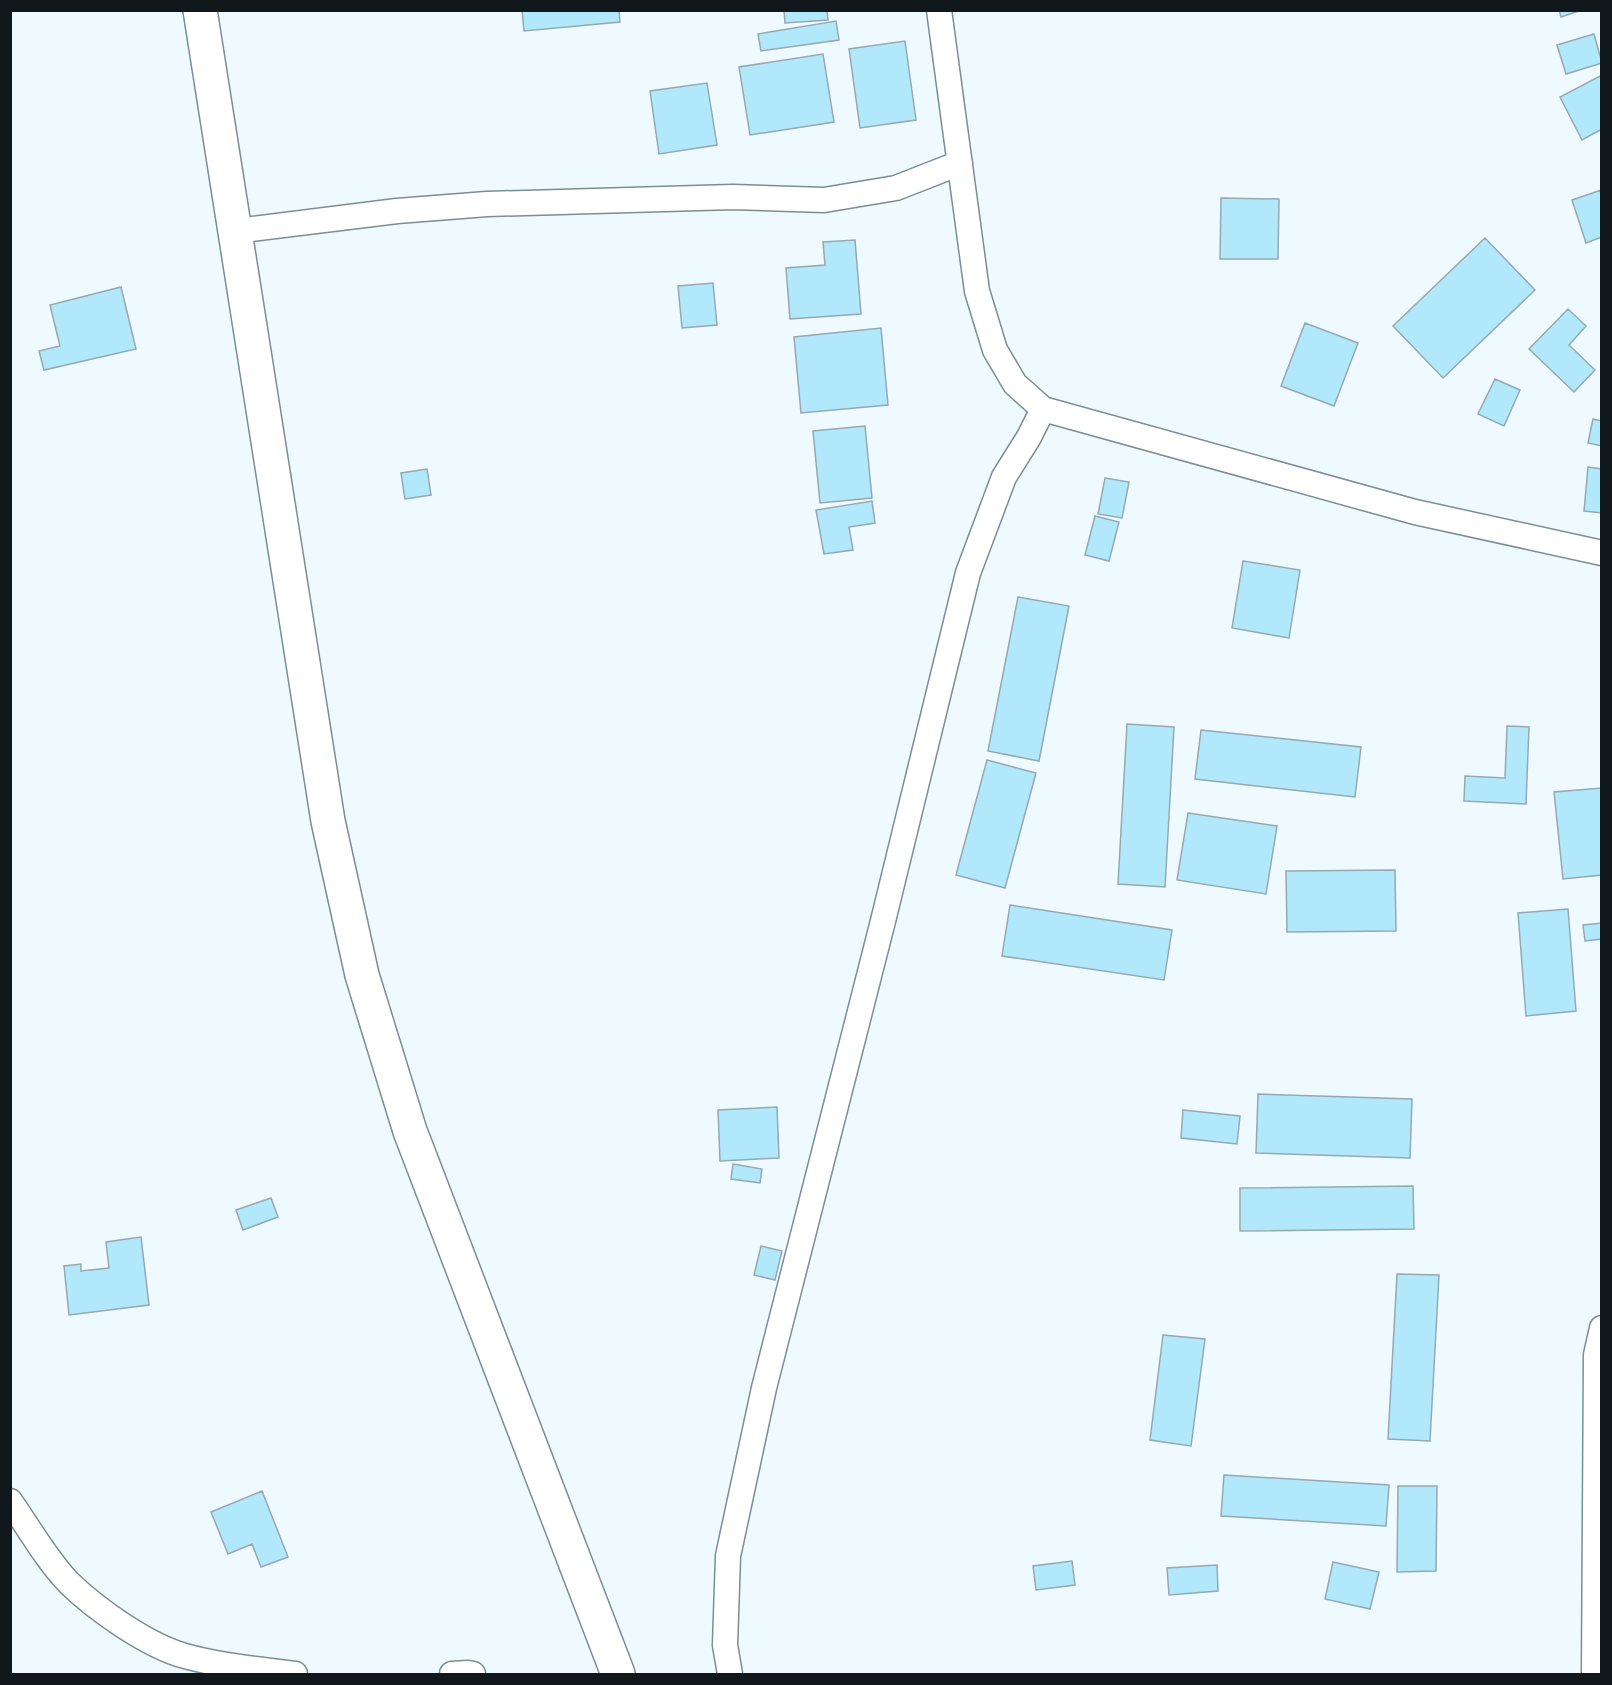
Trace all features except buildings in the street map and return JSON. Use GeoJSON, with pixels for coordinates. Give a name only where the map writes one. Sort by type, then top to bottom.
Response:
{"type":"FeatureCollection","features":[{"type":"Feature","properties":{"kind":"main road"},"geometry":{"type":"LineString","coordinates":[[200,10],[328,821],[362,975],[410,1131],[618,1674]]}},
{"type":"Feature","properties":{"kind":"street"},"geometry":{"type":"LineString","coordinates":[[939,10],[977,291],[995,350],[1015,384],[1043,409],[1415,512],[1602,553]]}},
{"type":"Feature","properties":{"kind":"street"},"geometry":{"type":"LineString","coordinates":[[236,231],[397,211],[487,204],[733,197],[824,200],[896,189],[960,163]]}},
{"type":"Feature","properties":{"kind":"street"},"geometry":{"type":"LineString","coordinates":[[730,1674],[725,1644],[728,1556],[764,1388],[883,921],[968,573],[1004,477],[1043,409]]}},
{"type":"Feature","properties":{"kind":"street"},"geometry":{"type":"LineString","coordinates":[[1594,1674],[1596,1355],[1602,1328]]}},
{"type":"Feature","properties":{"kind":"street"},"geometry":{"type":"LineString","coordinates":[[10,1501],[45,1554],[69,1583],[142,1638],[184,1656],[295,1674]]}},
{"type":"Feature","properties":{"kind":"street"},"geometry":{"type":"LineString","coordinates":[[452,1674],[473,1674]]}}]}
